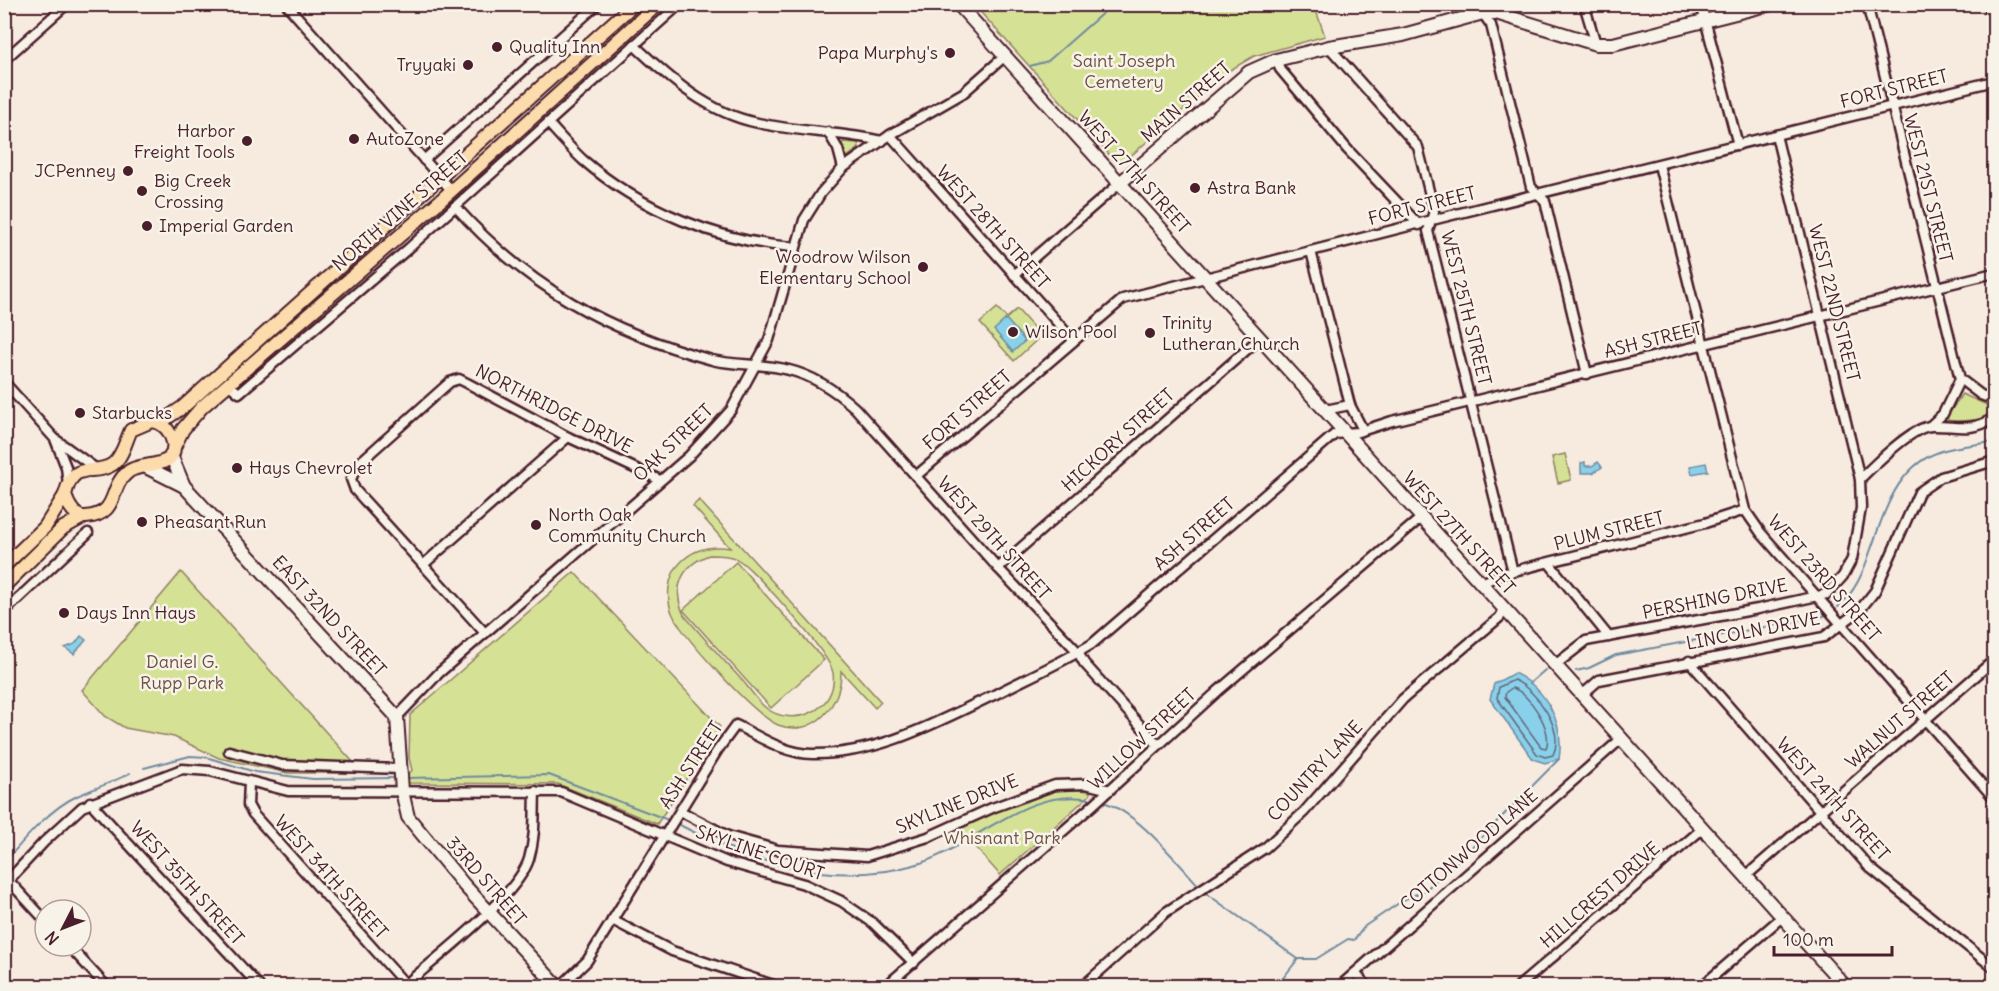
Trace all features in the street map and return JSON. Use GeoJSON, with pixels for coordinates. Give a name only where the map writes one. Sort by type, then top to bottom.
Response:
{"type":"FeatureCollection","features":[{"type":"Feature","properties":{"kind":"main road","name":"NORTH VINE STREET"},"geometry":{"type":"LineString","coordinates":[[67,490],[78,473],[106,467],[115,462],[131,430],[152,421],[162,420],[177,412],[634,4]]}},
{"type":"Feature","properties":{"kind":"main road","name":"NORTH VINE STREET"},"geometry":{"type":"LineString","coordinates":[[172,452],[188,423],[228,384],[452,191],[658,4]]}},
{"type":"Feature","properties":{"kind":"main road"},"geometry":{"type":"LineString","coordinates":[[4,586],[63,528],[83,517],[107,510],[123,476],[132,469],[161,464],[172,452],[167,429],[159,422],[152,421]]}},
{"type":"Feature","properties":{"kind":"main road"},"geometry":{"type":"LineString","coordinates":[[67,490],[71,509],[83,517]]}},
{"type":"Feature","properties":{"kind":"main road"},"geometry":{"type":"LineString","coordinates":[[4,566],[45,527],[67,490]]}},
{"type":"Feature","properties":{"kind":"street"},"geometry":{"type":"LineString","coordinates":[[4,60],[67,4]]}},
{"type":"Feature","properties":{"kind":"street"},"geometry":{"type":"LineString","coordinates":[[286,4],[452,191]]}},
{"type":"Feature","properties":{"kind":"street"},"geometry":{"type":"LineString","coordinates":[[424,160],[598,4]]}},
{"type":"Feature","properties":{"kind":"street"},"geometry":{"type":"LineString","coordinates":[[228,384],[238,393],[455,206],[680,4]]}},
{"type":"Feature","properties":{"kind":"street","name":"WEST 27TH STREET"},"geometry":{"type":"LineString","coordinates":[[958,4],[1845,987]]}},
{"type":"Feature","properties":{"kind":"street"},"geometry":{"type":"LineString","coordinates":[[1584,4],[1596,44]]}},
{"type":"Feature","properties":{"kind":"street"},"geometry":{"type":"LineString","coordinates":[[1701,4],[1738,146]]}},
{"type":"Feature","properties":{"kind":"street","name":"MAIN STREET"},"geometry":{"type":"LineString","coordinates":[[1120,183],[1227,88],[1249,72],[1276,60],[1329,47],[1403,35],[1480,9],[1596,44],[1613,44],[1771,4]]}},
{"type":"Feature","properties":{"kind":"street","name":"WEST 21ST STREET"},"geometry":{"type":"LineString","coordinates":[[1866,4],[1960,379]]}},
{"type":"Feature","properties":{"kind":"street"},"geometry":{"type":"LineString","coordinates":[[1989,4],[1995,25]]}},
{"type":"Feature","properties":{"kind":"street"},"geometry":{"type":"LineString","coordinates":[[1480,9],[1491,25],[1531,187],[1545,201],[1587,374]]}},
{"type":"Feature","properties":{"kind":"street"},"geometry":{"type":"LineString","coordinates":[[634,45],[671,80],[728,113],[757,123],[882,141]]}},
{"type":"Feature","properties":{"kind":"street","name":"WEST 25TH STREET"},"geometry":{"type":"LineString","coordinates":[[1329,47],[1418,147],[1434,211],[1428,231],[1513,572]]}},
{"type":"Feature","properties":{"kind":"street","name":"OAK STREET"},"geometry":{"type":"LineString","coordinates":[[397,717],[439,673],[688,456],[731,410],[756,366],[781,305],[794,247],[804,220],[821,193],[843,168],[890,135],[963,93],[1005,56]]}},
{"type":"Feature","properties":{"kind":"street"},"geometry":{"type":"LineString","coordinates":[[1276,60],[1280,69],[1347,148],[1419,225]]}},
{"type":"Feature","properties":{"kind":"street","name":"FORT STREET"},"geometry":{"type":"LineString","coordinates":[[916,476],[1123,299],[1419,225],[1431,220],[1995,81]]}},
{"type":"Feature","properties":{"kind":"street"},"geometry":{"type":"LineString","coordinates":[[548,123],[582,159],[615,185],[650,205],[712,232],[794,247]]}},
{"type":"Feature","properties":{"kind":"street"},"geometry":{"type":"LineString","coordinates":[[828,132],[838,149],[843,168]]}},
{"type":"Feature","properties":{"kind":"street","name":"WEST 28TH STREET"},"geometry":{"type":"LineString","coordinates":[[890,135],[1073,340]]}},
{"type":"Feature","properties":{"kind":"street","name":"WEST 22ND STREET"},"geometry":{"type":"LineString","coordinates":[[1776,135],[1860,478]]}},
{"type":"Feature","properties":{"kind":"street","name":"WEST 23RD STREET"},"geometry":{"type":"LineString","coordinates":[[1659,165],[1706,345],[1745,510],[1761,533],[1995,798]]}},
{"type":"Feature","properties":{"kind":"street"},"geometry":{"type":"LineString","coordinates":[[1014,275],[1120,183]]}},
{"type":"Feature","properties":{"kind":"street","name":"WEST 29TH STREET"},"geometry":{"type":"LineString","coordinates":[[455,206],[486,239],[551,292],[603,321],[637,336],[716,361],[789,370],[836,391],[855,408],[998,568],[1078,652],[1084,663],[1158,746]]}},
{"type":"Feature","properties":{"kind":"street"},"geometry":{"type":"LineString","coordinates":[[1311,251],[1350,405],[1363,430]]}},
{"type":"Feature","properties":{"kind":"street","name":"ASH STREET"},"geometry":{"type":"LineString","coordinates":[[559,987],[587,961],[736,725],[774,745],[811,754],[876,747],[956,713],[1078,652],[1095,641],[1335,434],[1363,430],[1995,273]]}},
{"type":"Feature","properties":{"kind":"street","name":"HICKORY STREET"},"geometry":{"type":"LineString","coordinates":[[998,568],[1260,339]]}},
{"type":"Feature","properties":{"kind":"street","name":"NORTHRIDGE DRIVE"},"geometry":{"type":"LineString","coordinates":[[485,633],[356,490],[351,478],[358,464],[442,389],[459,379],[467,382],[568,437],[660,480]]}},
{"type":"Feature","properties":{"kind":"street"},"geometry":{"type":"LineString","coordinates":[[1860,478],[1912,434],[1930,426],[1943,414],[1960,379],[1981,395],[1995,400]]}},
{"type":"Feature","properties":{"kind":"street"},"geometry":{"type":"LineString","coordinates":[[4,382],[55,439],[95,468]]}},
{"type":"Feature","properties":{"kind":"street"},"geometry":{"type":"LineString","coordinates":[[1325,410],[1350,405]]}},
{"type":"Feature","properties":{"kind":"street"},"geometry":{"type":"LineString","coordinates":[[1930,426],[1964,428],[1986,423],[1995,418]]}},
{"type":"Feature","properties":{"kind":"street"},"geometry":{"type":"LineString","coordinates":[[423,565],[568,437]]}},
{"type":"Feature","properties":{"kind":"street"},"geometry":{"type":"LineString","coordinates":[[55,439],[66,466],[67,490]]}},
{"type":"Feature","properties":{"kind":"street","name":"EAST 32ND STREET"},"geometry":{"type":"LineString","coordinates":[[172,452],[184,486]]}},
{"type":"Feature","properties":{"kind":"street","name":"LINCOLN DRIVE"},"geometry":{"type":"LineString","coordinates":[[1582,695],[1599,680],[1824,637],[1859,611],[1875,591],[1919,492],[1941,477],[1995,461]]}},
{"type":"Feature","properties":{"kind":"street","name":"EAST 32ND STREET"},"geometry":{"type":"LineString","coordinates":[[146,467],[184,486],[397,717]]}},
{"type":"Feature","properties":{"kind":"street","name":"PERSHING DRIVE"},"geometry":{"type":"LineString","coordinates":[[1555,665],[1586,640],[1827,594],[1843,576],[1852,559],[1861,508],[1860,478]]}},
{"type":"Feature","properties":{"kind":"street","name":"PLUM STREET"},"geometry":{"type":"LineString","coordinates":[[1481,583],[1513,572],[1705,523],[1745,510]]}},
{"type":"Feature","properties":{"kind":"street","name":"WILLOW STREET"},"geometry":{"type":"LineString","coordinates":[[886,987],[1158,746],[1422,517]]}},
{"type":"Feature","properties":{"kind":"street"},"geometry":{"type":"LineString","coordinates":[[4,612],[88,532]]}},
{"type":"Feature","properties":{"kind":"street"},"geometry":{"type":"LineString","coordinates":[[1549,563],[1609,637]]}},
{"type":"Feature","properties":{"kind":"street","name":"COUNTRY LANE"},"geometry":{"type":"LineString","coordinates":[[1083,987],[1166,912],[1264,848],[1304,812],[1403,699],[1500,617],[1504,609]]}},
{"type":"Feature","properties":{"kind":"street","name":"WALNUT STREET"},"geometry":{"type":"LineString","coordinates":[[1746,876],[1995,660]]}},
{"type":"Feature","properties":{"kind":"street","name":"WEST 24TH STREET"},"geometry":{"type":"LineString","coordinates":[[1689,661],[1869,867],[1995,968]]}},
{"type":"Feature","properties":{"kind":"street"},"geometry":{"type":"LineString","coordinates":[[33,908],[7,883],[44,842],[90,802],[182,769],[210,771],[288,791],[402,791],[397,717]]}},
{"type":"Feature","properties":{"kind":"street","name":"COTTONWOOD LANE"},"geometry":{"type":"LineString","coordinates":[[1340,987],[1621,739]]}},
{"type":"Feature","properties":{"kind":"street"},"geometry":{"type":"LineString","coordinates":[[229,751],[291,766],[400,769]]}},
{"type":"Feature","properties":{"kind":"street","name":"WEST 34TH STREET"},"geometry":{"type":"LineString","coordinates":[[249,782],[248,804],[253,814],[406,986]]}},
{"type":"Feature","properties":{"kind":"street","name":"SKYLINE DRIVE"},"geometry":{"type":"LineString","coordinates":[[680,811],[728,836],[778,850],[867,856],[928,837],[992,808],[1055,785],[1086,784],[1108,792]]}},
{"type":"Feature","properties":{"kind":"street","name":"SKYLINE COURT"},"geometry":{"type":"LineString","coordinates":[[402,791],[535,791],[561,792],[572,795],[727,862],[804,884],[841,901],[873,923],[914,963]]}},
{"type":"Feature","properties":{"kind":"street","name":"33RD STREET"},"geometry":{"type":"LineString","coordinates":[[402,791],[408,817],[488,911],[559,987]]}},
{"type":"Feature","properties":{"kind":"street"},"geometry":{"type":"LineString","coordinates":[[406,986],[488,911],[518,879],[528,861],[535,831],[535,791]]}},
{"type":"Feature","properties":{"kind":"street","name":"WEST 35TH STREET"},"geometry":{"type":"LineString","coordinates":[[90,802],[259,987]]}},
{"type":"Feature","properties":{"kind":"street","name":"HILLCREST DRIVE"},"geometry":{"type":"LineString","coordinates":[[1519,987],[1702,829]]}},
{"type":"Feature","properties":{"kind":"street"},"geometry":{"type":"LineString","coordinates":[[1702,987],[1782,917]]}},
{"type":"Feature","properties":{"kind":"street"},"geometry":{"type":"LineString","coordinates":[[612,920],[672,951],[776,987]]}},
{"type":"Feature","properties":{"kind":"street"},"geometry":{"type":"LineString","coordinates":[[80,958],[106,987]]}},
{"type":"Feature","properties":{"kind":"street"},"geometry":{"type":"LineString","coordinates":[[1355,973],[1367,987]]}},
{"type":"Feature","properties":{"kind":"green space","name":"Saint Joseph Cemetery"},"geometry":{"type":"Polygon","coordinates":[[[974,5],[1314,5],[1325,36],[1254,56],[1225,73],[1125,161],[1115,161],[974,5]]]}},
{"type":"Feature","properties":{"kind":"green space"},"geometry":{"type":"Polygon","coordinates":[[[843,142],[858,143],[859,148],[847,157],[841,145],[843,142]]]}},
{"type":"Feature","properties":{"kind":"green space","name":"Wilson Pool"},"geometry":{"type":"Polygon","coordinates":[[[997,308],[1007,318],[1017,309],[1041,336],[1014,361],[980,323],[997,308]]]}},
{"type":"Feature","properties":{"kind":"green space"},"geometry":{"type":"Polygon","coordinates":[[[1962,394],[1987,405],[1990,410],[1984,419],[1949,422],[1947,417],[1962,394]]]}},
{"type":"Feature","properties":{"kind":"green space"},"geometry":{"type":"Polygon","coordinates":[[[1565,454],[1571,480],[1558,483],[1552,457],[1565,454]]]}},
{"type":"Feature","properties":{"kind":"green space"},"geometry":{"type":"Polygon","coordinates":[[[699,500],[881,702],[875,708],[841,671],[837,695],[824,715],[804,727],[791,728],[778,725],[753,707],[706,659],[674,617],[669,603],[670,581],[676,568],[692,553],[710,547],[730,548],[693,506],[699,500]],[[709,555],[692,565],[682,579],[679,596],[684,615],[766,708],[789,717],[812,712],[821,706],[833,686],[833,673],[820,649],[777,597],[740,561],[725,556],[709,555]]]}},
{"type":"Feature","properties":{"kind":"green space"},"geometry":{"type":"Polygon","coordinates":[[[736,562],[824,660],[771,708],[683,610],[736,562]]]}},
{"type":"Feature","properties":{"kind":"green space","name":"Daniel G. Rupp Park"},"geometry":{"type":"Polygon","coordinates":[[[181,572],[363,773],[288,773],[219,758],[174,737],[125,728],[105,716],[82,690],[181,572]]]}},
{"type":"Feature","properties":{"kind":"green space"},"geometry":{"type":"Polygon","coordinates":[[[574,572],[720,727],[657,824],[558,784],[408,783],[408,775],[412,770],[409,758],[410,715],[574,572]]]}},
{"type":"Feature","properties":{"kind":"green space","name":"Whisnant Park"},"geometry":{"type":"Polygon","coordinates":[[[1069,789],[1090,791],[1090,795],[1000,875],[959,829],[1036,794],[1069,789]]]}},
{"type":"Feature","properties":{"kind":"water"},"geometry":{"type":"Polygon","coordinates":[[[1006,319],[1025,341],[1013,352],[994,330],[1006,319]]]}},
{"type":"Feature","properties":{"kind":"water"},"geometry":{"type":"Polygon","coordinates":[[[1585,462],[1585,466],[1592,466],[1598,462],[1602,467],[1593,473],[1581,473],[1581,463],[1585,462]]]}},
{"type":"Feature","properties":{"kind":"water"},"geometry":{"type":"Polygon","coordinates":[[[1706,463],[1708,471],[1692,474],[1690,466],[1706,463]]]}},
{"type":"Feature","properties":{"kind":"water"},"geometry":{"type":"Polygon","coordinates":[[[81,636],[86,640],[74,654],[65,648],[75,644],[81,636]]]}},
{"type":"Feature","properties":{"kind":"water"},"geometry":{"type":"Polygon","coordinates":[[[1514,673],[1535,688],[1551,708],[1559,733],[1559,759],[1545,763],[1533,759],[1490,699],[1494,684],[1514,673]]]}},
{"type":"Feature","properties":{"kind":"waterway"},"geometry":{"type":"LineString","coordinates":[[1030,66],[1048,61],[1113,4]]}},
{"type":"Feature","properties":{"kind":"waterway"},"geometry":{"type":"LineString","coordinates":[[1838,607],[1858,582],[1888,505],[1904,477],[1929,456],[1963,446],[1994,442]]}},
{"type":"Feature","properties":{"kind":"waterway"},"geometry":{"type":"LineString","coordinates":[[1576,671],[1589,668],[1616,655],[1824,616]]}},
{"type":"Feature","properties":{"kind":"waterway"},"geometry":{"type":"LineString","coordinates":[[1530,683],[1545,670]]}},
{"type":"Feature","properties":{"kind":"waterway"},"geometry":{"type":"LineString","coordinates":[[144,768],[190,756],[206,757],[255,772],[313,779],[398,778]]}},
{"type":"Feature","properties":{"kind":"waterway"},"geometry":{"type":"LineString","coordinates":[[1203,891],[1298,959],[1316,959],[1348,939],[1354,940],[1365,926],[1405,899],[1424,891],[1460,859],[1559,759]]}},
{"type":"Feature","properties":{"kind":"waterway"},"geometry":{"type":"LineString","coordinates":[[4,863],[56,809],[77,796],[130,773]]}},
{"type":"Feature","properties":{"kind":"waterway"},"geometry":{"type":"LineString","coordinates":[[406,778],[549,775],[671,821]]}},
{"type":"Feature","properties":{"kind":"waterway"},"geometry":{"type":"LineString","coordinates":[[676,823],[732,849],[762,859],[791,867],[852,874],[914,865],[936,857],[1023,809],[1046,801],[1070,797],[1095,800]]}},
{"type":"Feature","properties":{"kind":"waterway"},"geometry":{"type":"LineString","coordinates":[[1100,801],[1114,806],[1141,825],[1200,887]]}},
{"type":"Feature","properties":{"kind":"waterway"},"geometry":{"type":"LineString","coordinates":[[1272,986],[1283,978],[1298,959]]}},
{"type":"Feature","properties":{"kind":"place","name":"Quality Inn"},"geometry":{"type":"Point","coordinates":[497,47]}},
{"type":"Feature","properties":{"kind":"place","name":"Papa Murphy's"},"geometry":{"type":"Point","coordinates":[950,53]}},
{"type":"Feature","properties":{"kind":"place","name":"Tryyaki"},"geometry":{"type":"Point","coordinates":[468,65]}},
{"type":"Feature","properties":{"kind":"place","name":"AutoZone"},"geometry":{"type":"Point","coordinates":[354,139]}},
{"type":"Feature","properties":{"kind":"place","name":"Harbor Freight Tools"},"geometry":{"type":"Point","coordinates":[247,141]}},
{"type":"Feature","properties":{"kind":"place","name":"JCPenney"},"geometry":{"type":"Point","coordinates":[128,171]}},
{"type":"Feature","properties":{"kind":"place","name":"Astra Bank"},"geometry":{"type":"Point","coordinates":[1195,188]}},
{"type":"Feature","properties":{"kind":"place","name":"Big Creek Crossing"},"geometry":{"type":"Point","coordinates":[142,191]}},
{"type":"Feature","properties":{"kind":"place","name":"Imperial Garden"},"geometry":{"type":"Point","coordinates":[147,226]}},
{"type":"Feature","properties":{"kind":"place","name":"Woodrow Wilson Elementary School"},"geometry":{"type":"Point","coordinates":[923,267]}},
{"type":"Feature","properties":{"kind":"place","name":"Wilson Pool"},"geometry":{"type":"Point","coordinates":[1013,332]}},
{"type":"Feature","properties":{"kind":"place","name":"Trinity Lutheran Church"},"geometry":{"type":"Point","coordinates":[1150,333]}},
{"type":"Feature","properties":{"kind":"place","name":"Starbucks"},"geometry":{"type":"Point","coordinates":[80,413]}},
{"type":"Feature","properties":{"kind":"place","name":"Hays Chevrolet"},"geometry":{"type":"Point","coordinates":[237,468]}},
{"type":"Feature","properties":{"kind":"place","name":"Pheasant Run"},"geometry":{"type":"Point","coordinates":[142,522]}},
{"type":"Feature","properties":{"kind":"place","name":"North Oak Community Church"},"geometry":{"type":"Point","coordinates":[536,525]}},
{"type":"Feature","properties":{"kind":"place","name":"Days Inn Hays"},"geometry":{"type":"Point","coordinates":[64,613]}}]}
